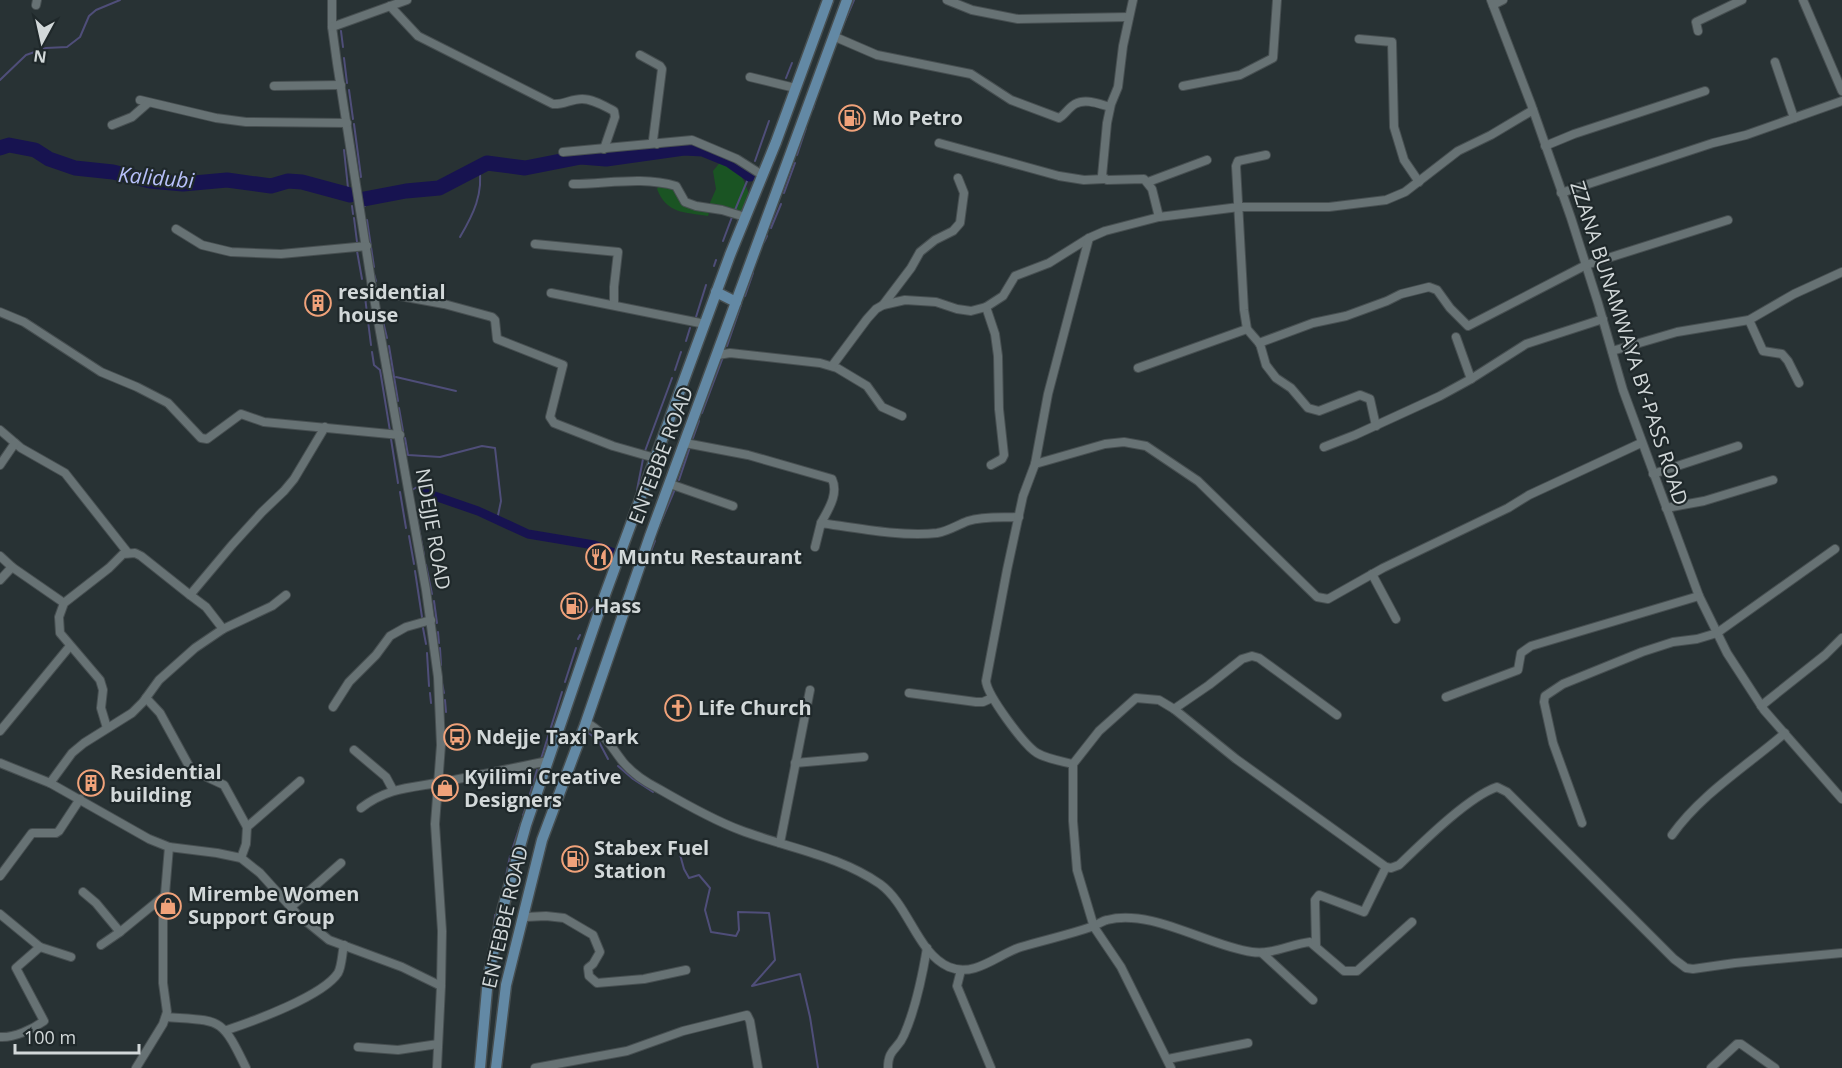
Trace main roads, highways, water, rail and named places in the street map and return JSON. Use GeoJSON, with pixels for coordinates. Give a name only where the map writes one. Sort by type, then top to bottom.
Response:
{"type":"FeatureCollection","features":[{"type":"Feature","properties":{"kind":"main road","name":"ENTEBBE ROAD"},"geometry":{"type":"LineString","coordinates":[[480,1068],[488,978],[503,908],[526,825],[603,600],[716,292],[828,0]]}},
{"type":"Feature","properties":{"kind":"main road","name":"ENTEBBE ROAD"},"geometry":{"type":"LineString","coordinates":[[496,1068],[506,985],[542,840],[847,0]]}},
{"type":"Feature","properties":{"kind":"main road"},"geometry":{"type":"LineString","coordinates":[[716,292],[736,302]]}},
{"type":"Feature","properties":{"kind":"waterway"},"geometry":{"type":"LineString","coordinates":[[0,80],[26,55],[46,48],[67,47],[80,37],[89,16],[96,10],[120,0]]}},
{"type":"Feature","properties":{"kind":"waterway"},"geometry":{"type":"LineString","coordinates":[[841,30],[854,0]]}},
{"type":"Feature","properties":{"kind":"waterway"},"geometry":{"type":"LineString","coordinates":[[341,31],[343,47]]}},
{"type":"Feature","properties":{"kind":"waterway"},"geometry":{"type":"LineString","coordinates":[[344,58],[347,83]]}},
{"type":"Feature","properties":{"kind":"waterway"},"geometry":{"type":"LineString","coordinates":[[786,78],[792,63]]}},
{"type":"Feature","properties":{"kind":"waterway"},"geometry":{"type":"LineString","coordinates":[[349,90],[353,119]]}},
{"type":"Feature","properties":{"kind":"waterway"},"geometry":{"type":"LineString","coordinates":[[813,109],[815,102]]}},
{"type":"Feature","properties":{"kind":"waterway"},"geometry":{"type":"LineString","coordinates":[[755,161],[769,121]]}},
{"type":"Feature","properties":{"kind":"waterway"},"geometry":{"type":"LineString","coordinates":[[354,124],[361,177]]}},
{"type":"Feature","properties":{"kind":"waterway"},"geometry":{"type":"LineString","coordinates":[[797,155],[806,128]]}},
{"type":"Feature","properties":{"kind":"waterway","name":"Kalidubi"},"geometry":{"type":"LineString","coordinates":[[0,148],[9,145],[35,150],[49,159],[75,168],[113,172],[150,181],[183,184],[227,180],[271,186],[288,181],[302,182],[350,195]]}},
{"type":"Feature","properties":{"kind":"waterway"},"geometry":{"type":"LineString","coordinates":[[364,199],[406,191],[439,188],[487,163],[525,168],[581,157],[606,159],[684,148],[703,149],[730,160],[750,174]]}},
{"type":"Feature","properties":{"kind":"waterway"},"geometry":{"type":"LineString","coordinates":[[344,150],[348,188]]}},
{"type":"Feature","properties":{"kind":"waterway"},"geometry":{"type":"LineString","coordinates":[[784,193],[795,163]]}},
{"type":"Feature","properties":{"kind":"waterway"},"geometry":{"type":"LineString","coordinates":[[460,237],[479,195],[479,167]]}},
{"type":"Feature","properties":{"kind":"waterway"},"geometry":{"type":"LineString","coordinates":[[735,210],[750,174]]}},
{"type":"Feature","properties":{"kind":"waterway"},"geometry":{"type":"LineString","coordinates":[[364,199],[365,206]]}},
{"type":"Feature","properties":{"kind":"waterway"},"geometry":{"type":"LineString","coordinates":[[771,228],[781,204]]}},
{"type":"Feature","properties":{"kind":"waterway"},"geometry":{"type":"LineString","coordinates":[[352,206],[353,214]]}},
{"type":"Feature","properties":{"kind":"waterway"},"geometry":{"type":"LineString","coordinates":[[723,241],[732,217]]}},
{"type":"Feature","properties":{"kind":"waterway"},"geometry":{"type":"LineString","coordinates":[[354,218],[357,242]]}},
{"type":"Feature","properties":{"kind":"waterway"},"geometry":{"type":"LineString","coordinates":[[367,220],[374,267]]}},
{"type":"Feature","properties":{"kind":"waterway"},"geometry":{"type":"LineString","coordinates":[[764,242],[767,236]]}},
{"type":"Feature","properties":{"kind":"waterway"},"geometry":{"type":"LineString","coordinates":[[357,251],[362,279]]}},
{"type":"Feature","properties":{"kind":"waterway"},"geometry":{"type":"LineString","coordinates":[[714,266],[716,260]]}},
{"type":"Feature","properties":{"kind":"waterway"},"geometry":{"type":"LineString","coordinates":[[745,296],[753,273]]}},
{"type":"Feature","properties":{"kind":"waterway"},"geometry":{"type":"LineString","coordinates":[[374,274],[376,281]]}},
{"type":"Feature","properties":{"kind":"waterway"},"geometry":{"type":"LineString","coordinates":[[696,317],[706,285]]}},
{"type":"Feature","properties":{"kind":"waterway"},"geometry":{"type":"LineString","coordinates":[[364,289],[371,345]]}},
{"type":"Feature","properties":{"kind":"waterway"},"geometry":{"type":"LineString","coordinates":[[727,346],[741,305]]}},
{"type":"Feature","properties":{"kind":"waterway"},"geometry":{"type":"LineString","coordinates":[[380,309],[387,338]]}},
{"type":"Feature","properties":{"kind":"waterway"},"geometry":{"type":"LineString","coordinates":[[686,341],[690,328]]}},
{"type":"Feature","properties":{"kind":"waterway"},"geometry":{"type":"LineString","coordinates":[[389,346],[398,401]]}},
{"type":"Feature","properties":{"kind":"waterway"},"geometry":{"type":"LineString","coordinates":[[372,352],[374,365],[380,370],[390,431]]}},
{"type":"Feature","properties":{"kind":"waterway"},"geometry":{"type":"LineString","coordinates":[[675,370],[681,352]]}},
{"type":"Feature","properties":{"kind":"waterway"},"geometry":{"type":"LineString","coordinates":[[702,413],[723,357]]}},
{"type":"Feature","properties":{"kind":"waterway"},"geometry":{"type":"LineString","coordinates":[[396,377],[456,391]]}},
{"type":"Feature","properties":{"kind":"waterway"},"geometry":{"type":"LineString","coordinates":[[645,451],[672,378]]}},
{"type":"Feature","properties":{"kind":"waterway"},"geometry":{"type":"LineString","coordinates":[[399,408],[403,431]]}},
{"type":"Feature","properties":{"kind":"waterway"},"geometry":{"type":"LineString","coordinates":[[693,438],[699,421]]}},
{"type":"Feature","properties":{"kind":"waterway"},"geometry":{"type":"LineString","coordinates":[[405,438],[408,455],[440,457],[482,446],[495,448],[501,501],[497,520]]}},
{"type":"Feature","properties":{"kind":"waterway"},"geometry":{"type":"LineString","coordinates":[[391,439],[398,483]]}},
{"type":"Feature","properties":{"kind":"waterway"},"geometry":{"type":"LineString","coordinates":[[679,480],[690,447]]}},
{"type":"Feature","properties":{"kind":"waterway"},"geometry":{"type":"LineString","coordinates":[[637,490],[643,459]]}},
{"type":"Feature","properties":{"kind":"waterway"},"geometry":{"type":"LineString","coordinates":[[412,490],[417,487],[426,493]]}},
{"type":"Feature","properties":{"kind":"waterway"},"geometry":{"type":"LineString","coordinates":[[658,529],[675,489]]}},
{"type":"Feature","properties":{"kind":"waterway"},"geometry":{"type":"LineString","coordinates":[[400,492],[406,528]]}},
{"type":"Feature","properties":{"kind":"waterway"},"geometry":{"type":"LineString","coordinates":[[426,493],[478,511],[528,534],[594,545],[616,554]]}},
{"type":"Feature","properties":{"kind":"waterway"},"geometry":{"type":"LineString","coordinates":[[417,519],[424,555]]}},
{"type":"Feature","properties":{"kind":"waterway"},"geometry":{"type":"LineString","coordinates":[[409,536],[414,564]]}},
{"type":"Feature","properties":{"kind":"waterway"},"geometry":{"type":"LineString","coordinates":[[646,564],[655,541]]}},
{"type":"Feature","properties":{"kind":"waterway"},"geometry":{"type":"LineString","coordinates":[[426,565],[432,594]]}},
{"type":"Feature","properties":{"kind":"waterway"},"geometry":{"type":"LineString","coordinates":[[415,571],[422,617]]}},
{"type":"Feature","properties":{"kind":"waterway"},"geometry":{"type":"LineString","coordinates":[[434,601],[437,623]]}},
{"type":"Feature","properties":{"kind":"waterway"},"geometry":{"type":"LineString","coordinates":[[589,612],[595,606]]}},
{"type":"Feature","properties":{"kind":"waterway"},"geometry":{"type":"LineString","coordinates":[[423,628],[426,644]]}},
{"type":"Feature","properties":{"kind":"waterway"},"geometry":{"type":"LineString","coordinates":[[438,632],[439,643]]}},
{"type":"Feature","properties":{"kind":"waterway"},"geometry":{"type":"LineString","coordinates":[[578,639],[580,635]]}},
{"type":"Feature","properties":{"kind":"waterway"},"geometry":{"type":"LineString","coordinates":[[440,648],[441,665]]}},
{"type":"Feature","properties":{"kind":"waterway"},"geometry":{"type":"LineString","coordinates":[[565,682],[576,648]]}},
{"type":"Feature","properties":{"kind":"waterway"},"geometry":{"type":"LineString","coordinates":[[427,653],[429,686]]}},
{"type":"Feature","properties":{"kind":"waterway"},"geometry":{"type":"LineString","coordinates":[[442,683],[444,693]]}},
{"type":"Feature","properties":{"kind":"waterway"},"geometry":{"type":"LineString","coordinates":[[541,759],[562,692]]}},
{"type":"Feature","properties":{"kind":"waterway"},"geometry":{"type":"LineString","coordinates":[[430,693],[431,703]]}},
{"type":"Feature","properties":{"kind":"waterway"},"geometry":{"type":"LineString","coordinates":[[445,700],[446,712]]}},
{"type":"Feature","properties":{"kind":"waterway"},"geometry":{"type":"LineString","coordinates":[[587,732],[598,740],[608,759]]}},
{"type":"Feature","properties":{"kind":"waterway"},"geometry":{"type":"LineString","coordinates":[[618,766],[653,792]]}},
{"type":"Feature","properties":{"kind":"waterway"},"geometry":{"type":"LineString","coordinates":[[530,794],[537,770]]}},
{"type":"Feature","properties":{"kind":"waterway"},"geometry":{"type":"LineString","coordinates":[[523,815],[528,802]]}},
{"type":"Feature","properties":{"kind":"waterway"},"geometry":{"type":"LineString","coordinates":[[512,850],[521,823]]}},
{"type":"Feature","properties":{"kind":"waterway"},"geometry":{"type":"LineString","coordinates":[[679,851],[689,878],[699,875],[710,888],[705,910],[711,932],[736,936],[739,930],[738,912],[769,913],[775,960],[752,986],[800,974],[818,1068]]}},
{"type":"Feature","properties":{"kind":"waterway"},"geometry":{"type":"LineString","coordinates":[[505,881],[510,856]]}},
{"type":"Feature","properties":{"kind":"waterway"},"geometry":{"type":"LineString","coordinates":[[494,927],[495,915]]}},
{"type":"Feature","properties":{"kind":"place","name":"Mo Petro"},"geometry":{"type":"Point","coordinates":[852,118]}},
{"type":"Feature","properties":{"kind":"place","name":"residential house"},"geometry":{"type":"Point","coordinates":[318,303]}},
{"type":"Feature","properties":{"kind":"place","name":"Muntu Restaurant"},"geometry":{"type":"Point","coordinates":[599,557]}},
{"type":"Feature","properties":{"kind":"place","name":"Hass"},"geometry":{"type":"Point","coordinates":[574,606]}},
{"type":"Feature","properties":{"kind":"place","name":"Life Church"},"geometry":{"type":"Point","coordinates":[678,708]}},
{"type":"Feature","properties":{"kind":"place","name":"Ndejje Taxi Park"},"geometry":{"type":"Point","coordinates":[457,737]}},
{"type":"Feature","properties":{"kind":"place","name":"Residential building"},"geometry":{"type":"Point","coordinates":[91,783]}},
{"type":"Feature","properties":{"kind":"place","name":"Kyilimi Creative Designers"},"geometry":{"type":"Point","coordinates":[445,788]}},
{"type":"Feature","properties":{"kind":"place","name":"Stabex Fuel Station"},"geometry":{"type":"Point","coordinates":[575,859]}},
{"type":"Feature","properties":{"kind":"place","name":"Mirembe Women Support Group"},"geometry":{"type":"Point","coordinates":[168,906]}}]}
